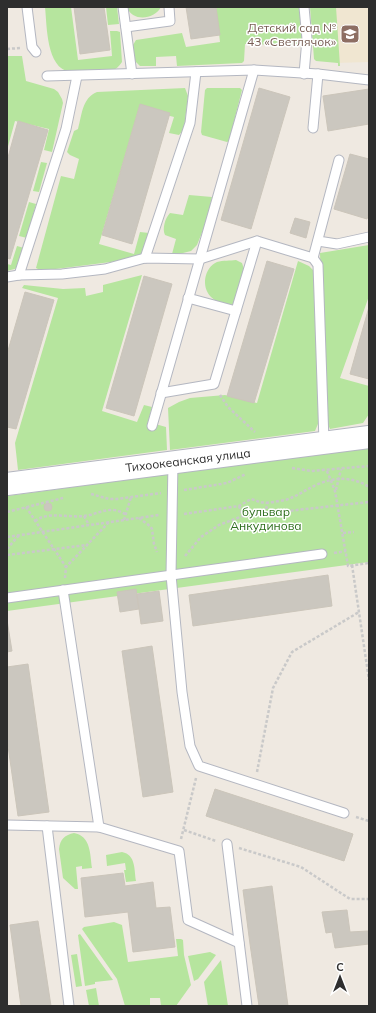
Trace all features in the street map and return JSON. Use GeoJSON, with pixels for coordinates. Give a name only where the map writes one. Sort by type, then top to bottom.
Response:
{"type":"FeatureCollection","features":[{"type":"Feature","properties":{"kind":"street","name":"Тихоокеанская улица"},"geometry":{"type":"LineString","coordinates":[[7,484],[369,436]]}},
{"type":"Feature","properties":{"kind":"lane"},"geometry":{"type":"LineString","coordinates":[[27,7],[32,47],[36,52]]}},
{"type":"Feature","properties":{"kind":"lane"},"geometry":{"type":"LineString","coordinates":[[123,7],[132,74]]}},
{"type":"Feature","properties":{"kind":"lane"},"geometry":{"type":"LineString","coordinates":[[126,27],[170,21],[169,7]]}},
{"type":"Feature","properties":{"kind":"lane"},"geometry":{"type":"LineString","coordinates":[[304,7],[307,39],[304,74]]}},
{"type":"Feature","properties":{"kind":"lane"},"geometry":{"type":"LineString","coordinates":[[152,426],[254,70]]}},
{"type":"Feature","properties":{"kind":"lane"},"geometry":{"type":"LineString","coordinates":[[48,76],[254,70],[318,74],[369,80]]}},
{"type":"Feature","properties":{"kind":"lane"},"geometry":{"type":"LineString","coordinates":[[146,258],[190,123],[196,72]]}},
{"type":"Feature","properties":{"kind":"lane"},"geometry":{"type":"LineString","coordinates":[[314,128],[318,74]]}},
{"type":"Feature","properties":{"kind":"lane"},"geometry":{"type":"LineString","coordinates":[[19,275],[66,129],[77,76]]}},
{"type":"Feature","properties":{"kind":"lane"},"geometry":{"type":"LineString","coordinates":[[313,258],[339,160]]}},
{"type":"Feature","properties":{"kind":"lane"},"geometry":{"type":"LineString","coordinates":[[318,241],[337,244],[369,237]]}},
{"type":"Feature","properties":{"kind":"lane"},"geometry":{"type":"LineString","coordinates":[[161,393],[214,384],[257,241]]}},
{"type":"Feature","properties":{"kind":"lane"},"geometry":{"type":"LineString","coordinates":[[7,277],[19,275],[62,274],[105,269],[146,258],[200,259],[257,241],[313,258],[318,265],[324,442]]}},
{"type":"Feature","properties":{"kind":"lane"},"geometry":{"type":"LineString","coordinates":[[188,298],[236,311]]}},
{"type":"Feature","properties":{"kind":"lane"},"geometry":{"type":"LineString","coordinates":[[173,462],[171,575],[182,692],[190,746],[199,766],[344,813]]}},
{"type":"Feature","properties":{"kind":"lane"},"geometry":{"type":"LineString","coordinates":[[7,598],[322,554]]}},
{"type":"Feature","properties":{"kind":"lane"},"geometry":{"type":"LineString","coordinates":[[63,590],[99,827]]}},
{"type":"Feature","properties":{"kind":"lane"},"geometry":{"type":"LineString","coordinates":[[7,825],[99,827],[179,852],[188,920],[239,943]]}},
{"type":"Feature","properties":{"kind":"lane"},"geometry":{"type":"LineString","coordinates":[[47,826],[69,1006]]}},
{"type":"Feature","properties":{"kind":"lane"},"geometry":{"type":"LineString","coordinates":[[227,844],[247,1006]]}},
{"type":"Feature","properties":{"kind":"path"},"geometry":{"type":"LineString","coordinates":[[214,384],[228,408],[258,436]]}},
{"type":"Feature","properties":{"kind":"path"},"geometry":{"type":"LineString","coordinates":[[288,468],[311,472],[369,466]]}},
{"type":"Feature","properties":{"kind":"path"},"geometry":{"type":"LineString","coordinates":[[336,491],[341,469]]}},
{"type":"Feature","properties":{"kind":"path"},"geometry":{"type":"LineString","coordinates":[[327,471],[336,491],[348,566],[369,563]]}},
{"type":"Feature","properties":{"kind":"path"},"geometry":{"type":"LineString","coordinates":[[180,490],[227,483],[248,473]]}},
{"type":"Feature","properties":{"kind":"path"},"geometry":{"type":"LineString","coordinates":[[180,515],[239,506],[251,499],[261,502],[285,500],[301,494],[315,485],[331,480],[351,479],[363,483],[369,487]]}},
{"type":"Feature","properties":{"kind":"path"},"geometry":{"type":"LineString","coordinates":[[90,494],[96,494],[109,498],[132,497],[165,492]]}},
{"type":"Feature","properties":{"kind":"path"},"geometry":{"type":"LineString","coordinates":[[7,512],[69,497]]}},
{"type":"Feature","properties":{"kind":"path"},"geometry":{"type":"LineString","coordinates":[[124,520],[132,497]]}},
{"type":"Feature","properties":{"kind":"path"},"geometry":{"type":"LineString","coordinates":[[266,514],[267,502]]}},
{"type":"Feature","properties":{"kind":"path"},"geometry":{"type":"LineString","coordinates":[[185,556],[201,537],[219,525],[243,516],[369,502]]}},
{"type":"Feature","properties":{"kind":"path"},"geometry":{"type":"LineString","coordinates":[[239,506],[243,516]]}},
{"type":"Feature","properties":{"kind":"path"},"geometry":{"type":"LineString","coordinates":[[26,507],[66,567],[109,522]]}},
{"type":"Feature","properties":{"kind":"path"},"geometry":{"type":"LineString","coordinates":[[35,521],[48,516],[84,516],[108,510],[116,510],[126,514]]}},
{"type":"Feature","properties":{"kind":"path"},"geometry":{"type":"LineString","coordinates":[[7,537],[165,514]]}},
{"type":"Feature","properties":{"kind":"path"},"geometry":{"type":"LineString","coordinates":[[84,516],[89,525]]}},
{"type":"Feature","properties":{"kind":"path"},"geometry":{"type":"LineString","coordinates":[[139,518],[152,529],[154,544],[158,554]]}},
{"type":"Feature","properties":{"kind":"path"},"geometry":{"type":"LineString","coordinates":[[343,533],[354,532]]}},
{"type":"Feature","properties":{"kind":"path"},"geometry":{"type":"LineString","coordinates":[[7,549],[19,535]]}},
{"type":"Feature","properties":{"kind":"path"},"geometry":{"type":"LineString","coordinates":[[7,555],[87,545]]}},
{"type":"Feature","properties":{"kind":"path"},"geometry":{"type":"LineString","coordinates":[[352,565],[369,680]]}},
{"type":"Feature","properties":{"kind":"path"},"geometry":{"type":"LineString","coordinates":[[255,784],[273,688],[292,652],[359,612]]}},
{"type":"Feature","properties":{"kind":"path"},"geometry":{"type":"LineString","coordinates":[[179,852],[199,766]]}},
{"type":"Feature","properties":{"kind":"path"},"geometry":{"type":"LineString","coordinates":[[184,830],[301,867],[350,899],[369,899]]}},
{"type":"Feature","properties":{"kind":"shaded area","name":"Детский сад № 43 «Светлячок»"},"geometry":{"type":"Polygon","coordinates":[[[328,7],[369,7],[369,62],[335,63],[328,7]]]}},
{"type":"Feature","properties":{"kind":"green space"},"geometry":{"type":"Polygon","coordinates":[[[45,7],[71,7],[78,60],[112,56],[110,31],[120,32],[122,62],[119,66],[114,70],[103,72],[70,72],[62,69],[56,63],[49,45],[45,7]]]}},
{"type":"Feature","properties":{"kind":"green space"},"geometry":{"type":"Polygon","coordinates":[[[106,7],[117,7],[119,24],[108,25],[106,7]]]}},
{"type":"Feature","properties":{"kind":"green space"},"geometry":{"type":"Polygon","coordinates":[[[127,7],[161,7],[153,15],[143,18],[133,15],[127,7]]]}},
{"type":"Feature","properties":{"kind":"green space"},"geometry":{"type":"Polygon","coordinates":[[[216,7],[300,7],[303,43],[301,45],[245,44],[244,61],[242,63],[177,66],[176,56],[156,57],[156,66],[140,66],[135,61],[133,45],[136,40],[182,33],[186,47],[220,42],[216,7]]]}},
{"type":"Feature","properties":{"kind":"green space"},"geometry":{"type":"Polygon","coordinates":[[[310,7],[336,7],[340,66],[338,66],[338,63],[316,61],[314,59],[310,7]]]}},
{"type":"Feature","properties":{"kind":"green space"},"geometry":{"type":"Polygon","coordinates":[[[7,56],[22,56],[26,81],[54,89],[58,92],[62,99],[63,103],[52,152],[44,150],[49,129],[15,121],[7,150],[7,56]]]}},
{"type":"Feature","properties":{"kind":"green space"},"geometry":{"type":"Polygon","coordinates":[[[185,88],[188,96],[184,129],[179,135],[169,133],[174,117],[139,108],[99,244],[134,254],[140,232],[149,233],[142,258],[48,270],[40,270],[36,268],[61,176],[74,179],[79,159],[67,152],[74,131],[78,129],[83,108],[88,98],[97,92],[185,88]]]}},
{"type":"Feature","properties":{"kind":"green space"},"geometry":{"type":"Polygon","coordinates":[[[207,88],[240,88],[242,90],[229,141],[227,142],[202,135],[205,90],[207,88]]]}},
{"type":"Feature","properties":{"kind":"green space"},"geometry":{"type":"Polygon","coordinates":[[[41,162],[47,163],[39,192],[33,191],[41,162]]]}},
{"type":"Feature","properties":{"kind":"green space"},"geometry":{"type":"Polygon","coordinates":[[[189,195],[212,197],[207,220],[197,245],[191,251],[175,255],[172,254],[176,239],[165,235],[164,224],[170,213],[183,215],[189,195]]]}},
{"type":"Feature","properties":{"kind":"green space"},"geometry":{"type":"Polygon","coordinates":[[[29,202],[36,204],[27,238],[19,236],[29,202]]]}},
{"type":"Feature","properties":{"kind":"green space"},"geometry":{"type":"Polygon","coordinates":[[[369,245],[369,296],[340,378],[369,386],[369,414],[363,423],[330,429],[325,418],[320,253],[369,245]]]}},
{"type":"Feature","properties":{"kind":"green space"},"geometry":{"type":"Polygon","coordinates":[[[17,246],[24,248],[18,268],[7,271],[7,264],[11,265],[17,246]]]}},
{"type":"Feature","properties":{"kind":"green space"},"geometry":{"type":"Polygon","coordinates":[[[236,260],[242,263],[244,269],[234,306],[226,307],[214,300],[208,293],[205,278],[209,269],[217,262],[236,260]]]}},
{"type":"Feature","properties":{"kind":"green space"},"geometry":{"type":"Polygon","coordinates":[[[298,261],[309,266],[314,271],[320,419],[315,431],[170,450],[168,408],[179,402],[190,398],[225,395],[257,403],[298,261]]]}},
{"type":"Feature","properties":{"kind":"green space"},"geometry":{"type":"Polygon","coordinates":[[[142,275],[102,411],[137,422],[144,405],[152,407],[148,422],[166,427],[167,450],[18,470],[15,443],[58,298],[22,288],[24,285],[63,289],[85,288],[86,296],[103,292],[103,285],[142,275]]]}},
{"type":"Feature","properties":{"kind":"green space","name":"бульвар Анкудинова"},"geometry":{"type":"Polygon","coordinates":[[[369,447],[369,562],[7,611],[7,496],[369,447]]]}},
{"type":"Feature","properties":{"kind":"green space"},"geometry":{"type":"Polygon","coordinates":[[[74,833],[80,835],[87,842],[89,846],[92,868],[82,869],[82,866],[76,867],[78,889],[75,889],[63,878],[59,849],[60,843],[64,838],[74,833]]]}},
{"type":"Feature","properties":{"kind":"green space"},"geometry":{"type":"Polygon","coordinates":[[[122,852],[130,856],[134,863],[136,881],[126,882],[124,870],[126,870],[125,863],[107,866],[106,855],[122,852]]]}},
{"type":"Feature","properties":{"kind":"green space"},"geometry":{"type":"Polygon","coordinates":[[[114,922],[122,925],[128,962],[178,956],[176,939],[183,940],[184,955],[191,985],[176,1006],[161,1006],[160,998],[150,998],[150,1006],[125,1006],[117,979],[82,929],[84,927],[114,922]]]}},
{"type":"Feature","properties":{"kind":"green space"},"geometry":{"type":"Polygon","coordinates":[[[80,934],[113,980],[95,982],[95,984],[85,986],[78,935],[80,934]]]}},
{"type":"Feature","properties":{"kind":"green space"},"geometry":{"type":"Polygon","coordinates":[[[210,952],[216,955],[198,979],[194,981],[188,956],[210,952]]]}},
{"type":"Feature","properties":{"kind":"green space"},"geometry":{"type":"Polygon","coordinates":[[[77,954],[82,986],[76,987],[71,955],[77,954]]]}},
{"type":"Feature","properties":{"kind":"green space"},"geometry":{"type":"Polygon","coordinates":[[[221,960],[228,1006],[208,1006],[204,982],[221,960]]]}},
{"type":"Feature","properties":{"kind":"green space"},"geometry":{"type":"Polygon","coordinates":[[[96,988],[99,1006],[89,1006],[86,990],[96,988]]]}},
{"type":"Feature","properties":{"kind":"building"},"geometry":{"type":"Polygon","coordinates":[[[74,7],[104,7],[110,50],[80,54],[74,7]]]}},
{"type":"Feature","properties":{"kind":"building"},"geometry":{"type":"Polygon","coordinates":[[[186,7],[216,7],[220,35],[191,39],[186,7]]]}},
{"type":"Feature","properties":{"kind":"building"},"geometry":{"type":"Polygon","coordinates":[[[259,88],[290,97],[251,229],[221,220],[259,88]]]}},
{"type":"Feature","properties":{"kind":"building"},"geometry":{"type":"Polygon","coordinates":[[[369,89],[369,124],[328,131],[323,96],[369,89]]]}},
{"type":"Feature","properties":{"kind":"building"},"geometry":{"type":"Polygon","coordinates":[[[140,104],[170,113],[132,244],[102,235],[140,104]]]}},
{"type":"Feature","properties":{"kind":"building"},"geometry":{"type":"Polygon","coordinates":[[[18,121],[48,130],[10,259],[7,258],[7,161],[18,121]]]}},
{"type":"Feature","properties":{"kind":"building"},"geometry":{"type":"Polygon","coordinates":[[[350,154],[369,159],[369,212],[367,219],[334,209],[350,154]]]}},
{"type":"Feature","properties":{"kind":"building"},"geometry":{"type":"Polygon","coordinates":[[[295,218],[310,222],[306,238],[290,233],[295,218]]]}},
{"type":"Feature","properties":{"kind":"building"},"geometry":{"type":"Polygon","coordinates":[[[267,261],[294,269],[254,403],[227,396],[267,261]]]}},
{"type":"Feature","properties":{"kind":"building"},"geometry":{"type":"Polygon","coordinates":[[[144,276],[172,284],[134,416],[106,408],[144,276]]]}},
{"type":"Feature","properties":{"kind":"building"},"geometry":{"type":"Polygon","coordinates":[[[25,292],[54,300],[16,429],[7,427],[7,354],[25,292]]]}},
{"type":"Feature","properties":{"kind":"building"},"geometry":{"type":"Polygon","coordinates":[[[369,307],[369,379],[350,374],[369,307]]]}},
{"type":"Feature","properties":{"kind":"building"},"geometry":{"type":"Polygon","coordinates":[[[48,503],[51,504],[51,510],[48,511],[45,510],[44,507],[45,504],[48,503]]]}},
{"type":"Feature","properties":{"kind":"building"},"geometry":{"type":"Polygon","coordinates":[[[328,575],[332,606],[193,626],[189,595],[328,575]]]}},
{"type":"Feature","properties":{"kind":"building"},"geometry":{"type":"Polygon","coordinates":[[[136,589],[139,609],[120,612],[117,592],[136,589]]]}},
{"type":"Feature","properties":{"kind":"building"},"geometry":{"type":"Polygon","coordinates":[[[159,591],[163,621],[141,624],[137,594],[159,591]]]}},
{"type":"Feature","properties":{"kind":"building"},"geometry":{"type":"Polygon","coordinates":[[[7,620],[12,651],[7,652],[7,620]]]}},
{"type":"Feature","properties":{"kind":"building"},"geometry":{"type":"Polygon","coordinates":[[[152,646],[173,792],[143,797],[122,651],[152,646]]]}},
{"type":"Feature","properties":{"kind":"building"},"geometry":{"type":"Polygon","coordinates":[[[28,664],[49,812],[18,816],[7,739],[7,667],[28,664]]]}},
{"type":"Feature","properties":{"kind":"building"},"geometry":{"type":"Polygon","coordinates":[[[215,789],[353,834],[344,861],[206,816],[215,789]]]}},
{"type":"Feature","properties":{"kind":"building"},"geometry":{"type":"Polygon","coordinates":[[[123,873],[125,886],[153,882],[156,908],[170,907],[175,947],[133,952],[128,912],[85,917],[81,878],[123,873]]]}},
{"type":"Feature","properties":{"kind":"building"},"geometry":{"type":"Polygon","coordinates":[[[272,886],[288,1006],[259,1006],[250,944],[243,890],[272,886]]]}},
{"type":"Feature","properties":{"kind":"building"},"geometry":{"type":"Polygon","coordinates":[[[347,910],[350,932],[368,931],[369,944],[335,948],[332,932],[326,933],[322,912],[347,910]]]}},
{"type":"Feature","properties":{"kind":"building"},"geometry":{"type":"Polygon","coordinates":[[[38,921],[51,1006],[21,1006],[10,925],[38,921]]]}},
{"type":"Feature","properties":{"kind":"place","name":"Детский сад № 43 «Светлячок»"},"geometry":{"type":"Point","coordinates":[350,34]}}]}
